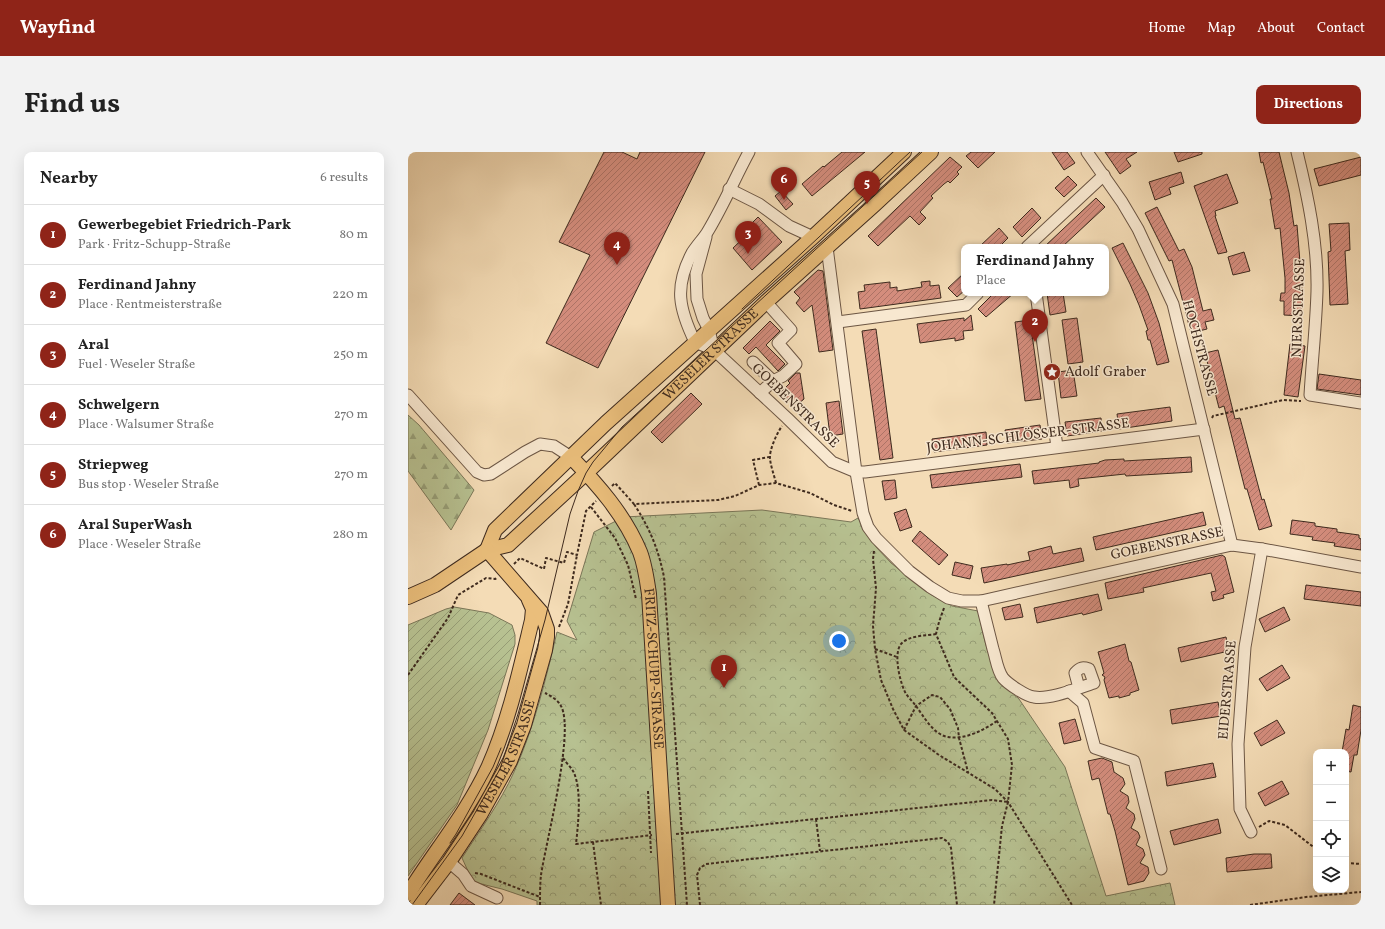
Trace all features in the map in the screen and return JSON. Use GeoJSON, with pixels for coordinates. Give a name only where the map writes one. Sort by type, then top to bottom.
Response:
{"type":"FeatureCollection","features":[{"type":"Feature","properties":{"kind":"main road","name":"WESELER STRASSE"},"geometry":{"type":"LineString","coordinates":[[487,550],[495,530],[606,423],[813,237],[904,152]]}},
{"type":"Feature","properties":{"kind":"main road","name":"WESELER STRASSE"},"geometry":{"type":"LineString","coordinates":[[487,550],[508,545],[586,473],[714,350],[931,152]]}},
{"type":"Feature","properties":{"kind":"main road","name":"FRITZ-SCHUPP-STRASSE"},"geometry":{"type":"LineString","coordinates":[[571,457],[615,505],[640,552],[646,572],[649,594],[656,835],[668,905]]}},
{"type":"Feature","properties":{"kind":"main road","name":"WESELER STRASSE"},"geometry":{"type":"LineString","coordinates":[[416,905],[449,862],[480,814],[510,761],[524,724],[545,650],[547,637],[545,620],[541,612],[487,550]]}},
{"type":"Feature","properties":{"kind":"main road"},"geometry":{"type":"LineString","coordinates":[[408,597],[435,585],[487,550]]}},
{"type":"Feature","properties":{"kind":"main road","name":"WESELER STRASSE"},"geometry":{"type":"LineString","coordinates":[[408,894],[468,805],[487,768],[507,718],[532,620],[533,609],[528,598]]}},
{"type":"Feature","properties":{"kind":"street"},"geometry":{"type":"LineString","coordinates":[[714,350],[695,342],[686,324],[681,302],[680,286],[683,272],[693,252],[708,231],[748,152]]}},
{"type":"Feature","properties":{"kind":"street","name":"HOCHSTRASSE"},"geometry":{"type":"LineString","coordinates":[[1087,152],[1104,175],[1138,229],[1173,304],[1232,545]]}},
{"type":"Feature","properties":{"kind":"street","name":"NIERSSTRASSE"},"geometry":{"type":"LineString","coordinates":[[1297,152],[1308,195],[1315,246],[1317,290],[1310,395]]}},
{"type":"Feature","properties":{"kind":"street"},"geometry":{"type":"LineString","coordinates":[[1030,244],[1104,175]]}},
{"type":"Feature","properties":{"kind":"street"},"geometry":{"type":"LineString","coordinates":[[729,190],[759,204],[789,226],[813,237]]}},
{"type":"Feature","properties":{"kind":"street"},"geometry":{"type":"LineString","coordinates":[[708,231],[696,274],[697,299],[703,318],[709,330],[714,350]]}},
{"type":"Feature","properties":{"kind":"street"},"geometry":{"type":"LineString","coordinates":[[827,247],[838,322],[856,472]]}},
{"type":"Feature","properties":{"kind":"street"},"geometry":{"type":"LineString","coordinates":[[838,322],[966,305],[975,296]]}},
{"type":"Feature","properties":{"kind":"street"},"geometry":{"type":"LineString","coordinates":[[1036,296],[1058,447]]}},
{"type":"Feature","properties":{"kind":"street"},"geometry":{"type":"LineString","coordinates":[[760,393],[796,364],[778,343],[791,330],[766,302]]}},
{"type":"Feature","properties":{"kind":"street","name":"GOEBENSTRASSE"},"geometry":{"type":"LineString","coordinates":[[714,350],[832,462],[856,472],[863,513],[868,527],[876,538],[909,571],[930,587],[948,598],[962,601],[982,601],[1232,545],[1361,567]]}},
{"type":"Feature","properties":{"kind":"street"},"geometry":{"type":"LineString","coordinates":[[754,362],[773,381]]}},
{"type":"Feature","properties":{"kind":"street"},"geometry":{"type":"LineString","coordinates":[[408,395],[477,472],[484,475],[491,474],[540,444],[554,446],[571,457]]}},
{"type":"Feature","properties":{"kind":"street"},"geometry":{"type":"LineString","coordinates":[[1310,395],[1361,403]]}},
{"type":"Feature","properties":{"kind":"street","name":"JOHANN-SCHLÖSSER-STRASSE"},"geometry":{"type":"LineString","coordinates":[[856,472],[1204,429]]}},
{"type":"Feature","properties":{"kind":"street","name":"EIDERSTRASSE"},"geometry":{"type":"LineString","coordinates":[[1251,832],[1240,809],[1238,744],[1245,648],[1262,549]]}},
{"type":"Feature","properties":{"kind":"street"},"geometry":{"type":"LineString","coordinates":[[982,601],[996,661],[1002,677],[1012,686],[1034,697],[1055,695],[1074,689],[1083,703],[1096,748],[1134,761],[1161,869]]}},
{"type":"Feature","properties":{"kind":"street"},"geometry":{"type":"LineString","coordinates":[[449,862],[463,874],[471,886],[497,898]]}},
{"type":"Feature","properties":{"kind":"path"},"geometry":{"type":"LineString","coordinates":[[1204,429],[1213,416],[1283,400],[1302,401],[1310,395]]}},
{"type":"Feature","properties":{"kind":"path"},"geometry":{"type":"LineString","coordinates":[[776,484],[770,457],[778,431],[787,418]]}},
{"type":"Feature","properties":{"kind":"path"},"geometry":{"type":"LineString","coordinates":[[759,485],[754,460],[770,457]]}},
{"type":"Feature","properties":{"kind":"path"},"geometry":{"type":"LineString","coordinates":[[557,631],[568,604],[586,511],[615,482],[634,504],[647,524],[659,555],[664,577],[687,905]]}},
{"type":"Feature","properties":{"kind":"path"},"geometry":{"type":"LineString","coordinates":[[634,504],[718,500],[735,496],[759,485],[776,484],[810,493],[847,510],[863,513]]}},
{"type":"Feature","properties":{"kind":"path"},"geometry":{"type":"LineString","coordinates":[[591,507],[615,538],[628,565],[636,601]]}},
{"type":"Feature","properties":{"kind":"path"},"geometry":{"type":"LineString","coordinates":[[876,538],[873,559],[876,588],[873,626],[875,649],[881,680],[893,709],[904,730],[939,755],[995,789],[1008,802],[1072,905]]}},
{"type":"Feature","properties":{"kind":"path"},"geometry":{"type":"LineString","coordinates":[[408,675],[448,618],[458,595],[486,578],[495,579],[520,558],[544,569],[546,558],[564,563],[567,552],[577,555]]}},
{"type":"Feature","properties":{"kind":"path"},"geometry":{"type":"LineString","coordinates":[[948,598],[936,634],[954,677],[992,713],[1008,739],[1012,765],[1008,802],[1002,826],[994,905]]}},
{"type":"Feature","properties":{"kind":"path"},"geometry":{"type":"LineString","coordinates":[[936,634],[908,638],[900,644],[898,657],[899,676],[906,694],[934,729],[947,737],[959,738],[978,732],[997,721]]}},
{"type":"Feature","properties":{"kind":"path"},"geometry":{"type":"LineString","coordinates":[[875,649],[898,657]]}},
{"type":"Feature","properties":{"kind":"path"},"geometry":{"type":"LineString","coordinates":[[533,690],[544,693],[556,699],[562,706],[565,723],[563,758],[541,876],[540,905]]}},
{"type":"Feature","properties":{"kind":"path"},"geometry":{"type":"LineString","coordinates":[[904,730],[916,706],[932,695],[940,697],[950,709],[958,728],[959,738],[968,772]]}},
{"type":"Feature","properties":{"kind":"path"},"geometry":{"type":"LineString","coordinates":[[563,758],[574,772],[578,788],[579,821],[576,844],[656,835],[682,834],[992,800],[1008,802]]}},
{"type":"Feature","properties":{"kind":"path"},"geometry":{"type":"LineString","coordinates":[[648,791],[656,835],[652,859]]}},
{"type":"Feature","properties":{"kind":"path"},"geometry":{"type":"LineString","coordinates":[[816,819],[820,851]]}},
{"type":"Feature","properties":{"kind":"path"},"geometry":{"type":"LineString","coordinates":[[1251,832],[1269,821],[1285,826],[1313,847]]}},
{"type":"Feature","properties":{"kind":"path"},"geometry":{"type":"LineString","coordinates":[[700,905],[697,876],[700,868],[706,864],[942,838],[948,842],[951,848],[957,905]]}},
{"type":"Feature","properties":{"kind":"path"},"geometry":{"type":"LineString","coordinates":[[593,842],[601,905]]}},
{"type":"Feature","properties":{"kind":"path"},"geometry":{"type":"LineString","coordinates":[[1349,863],[1361,864]]}},
{"type":"Feature","properties":{"kind":"path"},"geometry":{"type":"LineString","coordinates":[[463,874],[480,874],[540,897]]}},
{"type":"Feature","properties":{"kind":"path"},"geometry":{"type":"LineString","coordinates":[[1250,905],[1306,897],[1361,892]]}},
{"type":"Feature","properties":{"kind":"green space"},"geometry":{"type":"Polygon","coordinates":[[[408,415],[419,425],[474,490],[451,530],[408,471],[408,415]]]}},
{"type":"Feature","properties":{"kind":"green space"},"geometry":{"type":"Polygon","coordinates":[[[762,510],[851,522],[858,518],[876,547],[891,563],[930,594],[952,606],[978,611],[987,648],[995,670],[1009,690],[1019,699],[1065,767],[1106,896],[1170,883],[1175,905],[537,905],[537,901],[502,889],[473,882],[462,858],[490,816],[514,772],[528,738],[539,703],[557,632],[577,640],[567,621],[594,532],[624,517],[762,510]]]}},
{"type":"Feature","properties":{"kind":"green space"},"geometry":{"type":"Polygon","coordinates":[[[454,607],[489,613],[512,625],[515,635],[515,644],[488,730],[457,805],[408,876],[408,625],[454,607]]]}},
{"type":"Feature","properties":{"kind":"building"},"geometry":{"type":"Polygon","coordinates":[[[604,152],[622,152],[637,159],[640,152],[705,152],[598,368],[546,343],[590,255],[559,242],[604,152]]]}},
{"type":"Feature","properties":{"kind":"building"},"geometry":{"type":"Polygon","coordinates":[[[842,152],[865,152],[812,196],[802,184],[842,152]]]}},
{"type":"Feature","properties":{"kind":"building"},"geometry":{"type":"Polygon","coordinates":[[[971,152],[995,152],[978,168],[966,156],[971,152]]]}},
{"type":"Feature","properties":{"kind":"building"},"geometry":{"type":"Polygon","coordinates":[[[1052,152],[1067,152],[1075,163],[1064,170],[1052,152]]]}},
{"type":"Feature","properties":{"kind":"building"},"geometry":{"type":"Polygon","coordinates":[[[1105,152],[1137,152],[1126,159],[1131,166],[1120,174],[1105,152]]]}},
{"type":"Feature","properties":{"kind":"building"},"geometry":{"type":"Polygon","coordinates":[[[1174,152],[1202,152],[1202,154],[1178,162],[1174,152]]]}},
{"type":"Feature","properties":{"kind":"building"},"geometry":{"type":"Polygon","coordinates":[[[1259,152],[1279,152],[1289,193],[1294,226],[1297,225],[1302,287],[1301,316],[1284,315],[1284,301],[1280,301],[1281,293],[1285,293],[1285,278],[1280,228],[1275,229],[1270,199],[1272,199],[1259,152]]]}},
{"type":"Feature","properties":{"kind":"building"},"geometry":{"type":"Polygon","coordinates":[[[950,157],[962,167],[957,172],[959,174],[950,183],[948,181],[931,196],[933,198],[920,212],[926,218],[919,225],[910,216],[878,246],[868,236],[950,157]]]}},
{"type":"Feature","properties":{"kind":"building"},"geometry":{"type":"Polygon","coordinates":[[[1361,157],[1361,175],[1319,186],[1314,169],[1361,157]]]}},
{"type":"Feature","properties":{"kind":"building"},"geometry":{"type":"Polygon","coordinates":[[[1181,172],[1184,183],[1169,188],[1171,194],[1155,200],[1149,182],[1181,172]]]}},
{"type":"Feature","properties":{"kind":"building"},"geometry":{"type":"Polygon","coordinates":[[[1227,174],[1238,203],[1215,211],[1215,216],[1227,252],[1218,254],[1194,186],[1227,174]]]}},
{"type":"Feature","properties":{"kind":"building"},"geometry":{"type":"Polygon","coordinates":[[[1068,176],[1077,185],[1064,197],[1055,188],[1068,176]]]}},
{"type":"Feature","properties":{"kind":"building"},"geometry":{"type":"Polygon","coordinates":[[[781,191],[793,204],[786,210],[775,196],[781,191]]]}},
{"type":"Feature","properties":{"kind":"building"},"geometry":{"type":"Polygon","coordinates":[[[1096,198],[1105,207],[1065,244],[1047,244],[1096,198]]]}},
{"type":"Feature","properties":{"kind":"building"},"geometry":{"type":"Polygon","coordinates":[[[1157,207],[1179,251],[1184,249],[1192,267],[1203,311],[1211,309],[1214,320],[1205,322],[1207,329],[1191,333],[1172,260],[1169,261],[1145,213],[1157,207]]]}},
{"type":"Feature","properties":{"kind":"building"},"geometry":{"type":"Polygon","coordinates":[[[1032,208],[1041,218],[1022,237],[1013,227],[1032,208]]]}},
{"type":"Feature","properties":{"kind":"building"},"geometry":{"type":"Polygon","coordinates":[[[758,217],[782,242],[752,270],[733,248],[753,229],[750,225],[758,217]]]}},
{"type":"Feature","properties":{"kind":"building"},"geometry":{"type":"Polygon","coordinates":[[[1349,223],[1350,250],[1345,251],[1348,304],[1330,305],[1328,252],[1331,251],[1329,224],[1349,223]]]}},
{"type":"Feature","properties":{"kind":"building"},"geometry":{"type":"Polygon","coordinates":[[[999,228],[1008,238],[1002,244],[982,244],[999,228]]]}},
{"type":"Feature","properties":{"kind":"building"},"geometry":{"type":"Polygon","coordinates":[[[1123,243],[1148,293],[1159,323],[1169,362],[1157,365],[1150,340],[1148,340],[1146,331],[1148,330],[1139,305],[1112,248],[1123,243]]]}},
{"type":"Feature","properties":{"kind":"building"},"geometry":{"type":"Polygon","coordinates":[[[1244,252],[1250,271],[1233,275],[1228,257],[1244,252]]]}},
{"type":"Feature","properties":{"kind":"building"},"geometry":{"type":"Polygon","coordinates":[[[818,270],[823,271],[833,350],[819,352],[812,305],[804,312],[796,303],[800,298],[794,292],[818,270]]]}},
{"type":"Feature","properties":{"kind":"building"},"geometry":{"type":"Polygon","coordinates":[[[961,276],[961,294],[957,297],[948,288],[961,276]]]}},
{"type":"Feature","properties":{"kind":"building"},"geometry":{"type":"Polygon","coordinates":[[[930,281],[930,286],[939,285],[941,298],[860,309],[858,292],[865,291],[864,285],[890,282],[890,288],[897,287],[897,291],[922,287],[921,282],[930,281]]]}},
{"type":"Feature","properties":{"kind":"building"},"geometry":{"type":"Polygon","coordinates":[[[991,296],[1010,296],[986,317],[978,309],[991,296]]]}},
{"type":"Feature","properties":{"kind":"building"},"geometry":{"type":"Polygon","coordinates":[[[1047,296],[1063,296],[1066,312],[1050,315],[1047,296]]]}},
{"type":"Feature","properties":{"kind":"building"},"geometry":{"type":"Polygon","coordinates":[[[971,315],[973,330],[963,331],[964,339],[955,341],[955,338],[920,343],[917,324],[964,318],[964,321],[971,315]]]}},
{"type":"Feature","properties":{"kind":"building"},"geometry":{"type":"Polygon","coordinates":[[[1077,318],[1083,362],[1068,364],[1062,320],[1077,318]]]}},
{"type":"Feature","properties":{"kind":"building"},"geometry":{"type":"Polygon","coordinates":[[[1030,320],[1041,399],[1025,401],[1015,322],[1030,320]]]}},
{"type":"Feature","properties":{"kind":"building"},"geometry":{"type":"Polygon","coordinates":[[[770,321],[780,331],[766,345],[785,364],[778,371],[756,347],[749,354],[743,348],[770,321]]]}},
{"type":"Feature","properties":{"kind":"building"},"geometry":{"type":"Polygon","coordinates":[[[876,329],[893,458],[880,460],[862,331],[876,329]]]}},
{"type":"Feature","properties":{"kind":"building"},"geometry":{"type":"Polygon","coordinates":[[[1290,344],[1305,346],[1298,397],[1284,395],[1290,344]]]}},
{"type":"Feature","properties":{"kind":"building"},"geometry":{"type":"Polygon","coordinates":[[[1218,350],[1235,419],[1240,418],[1262,500],[1264,499],[1272,526],[1259,530],[1247,489],[1245,489],[1224,406],[1219,408],[1205,353],[1218,350]]]}},
{"type":"Feature","properties":{"kind":"building"},"geometry":{"type":"Polygon","coordinates":[[[1073,370],[1077,396],[1061,398],[1058,372],[1073,370]]]}},
{"type":"Feature","properties":{"kind":"building"},"geometry":{"type":"Polygon","coordinates":[[[796,373],[800,373],[804,399],[795,407],[781,392],[790,383],[788,381],[796,373]]]}},
{"type":"Feature","properties":{"kind":"building"},"geometry":{"type":"Polygon","coordinates":[[[1319,374],[1361,380],[1361,395],[1317,389],[1319,374]]]}},
{"type":"Feature","properties":{"kind":"building"},"geometry":{"type":"Polygon","coordinates":[[[691,393],[702,404],[662,443],[651,432],[691,393]]]}},
{"type":"Feature","properties":{"kind":"building"},"geometry":{"type":"Polygon","coordinates":[[[839,401],[843,434],[830,436],[826,403],[839,401]]]}},
{"type":"Feature","properties":{"kind":"building"},"geometry":{"type":"Polygon","coordinates":[[[1170,407],[1172,421],[1119,429],[1117,414],[1170,407]]]}},
{"type":"Feature","properties":{"kind":"building"},"geometry":{"type":"Polygon","coordinates":[[[1101,418],[1102,431],[1067,436],[1065,422],[1101,418]]]}},
{"type":"Feature","properties":{"kind":"building"},"geometry":{"type":"Polygon","coordinates":[[[1040,425],[1042,439],[1007,443],[1005,430],[1040,425]]]}},
{"type":"Feature","properties":{"kind":"building"},"geometry":{"type":"Polygon","coordinates":[[[986,432],[987,445],[934,452],[932,439],[986,432]]]}},
{"type":"Feature","properties":{"kind":"building"},"geometry":{"type":"Polygon","coordinates":[[[1191,457],[1192,472],[1126,476],[1125,474],[1078,479],[1079,486],[1070,488],[1069,480],[1034,484],[1032,471],[1099,463],[1105,460],[1124,459],[1124,461],[1191,457]]]}},
{"type":"Feature","properties":{"kind":"building"},"geometry":{"type":"Polygon","coordinates":[[[1020,464],[1022,477],[932,488],[930,475],[1020,464]]]}},
{"type":"Feature","properties":{"kind":"building"},"geometry":{"type":"Polygon","coordinates":[[[895,480],[897,498],[885,500],[882,481],[895,480]]]}},
{"type":"Feature","properties":{"kind":"building"},"geometry":{"type":"Polygon","coordinates":[[[906,509],[912,527],[900,531],[894,513],[906,509]]]}},
{"type":"Feature","properties":{"kind":"building"},"geometry":{"type":"Polygon","coordinates":[[[1203,512],[1206,525],[1096,550],[1093,537],[1203,512]]]}},
{"type":"Feature","properties":{"kind":"building"},"geometry":{"type":"Polygon","coordinates":[[[1292,520],[1315,523],[1315,526],[1337,529],[1337,532],[1359,535],[1359,538],[1361,539],[1361,550],[1334,546],[1335,543],[1312,540],[1313,537],[1290,534],[1292,520]]]}},
{"type":"Feature","properties":{"kind":"building"},"geometry":{"type":"Polygon","coordinates":[[[920,531],[948,555],[939,565],[912,541],[920,531]]]}},
{"type":"Feature","properties":{"kind":"building"},"geometry":{"type":"Polygon","coordinates":[[[1051,546],[1053,554],[1081,548],[1084,561],[984,583],[981,568],[1007,565],[1030,560],[1028,552],[1051,546]]]}},
{"type":"Feature","properties":{"kind":"building"},"geometry":{"type":"Polygon","coordinates":[[[1222,555],[1225,557],[1234,592],[1223,595],[1224,598],[1213,601],[1211,592],[1216,591],[1211,573],[1143,588],[1144,592],[1108,599],[1105,583],[1222,555]]]}},
{"type":"Feature","properties":{"kind":"building"},"geometry":{"type":"Polygon","coordinates":[[[955,562],[973,566],[970,579],[952,575],[955,562]]]}},
{"type":"Feature","properties":{"kind":"building"},"geometry":{"type":"Polygon","coordinates":[[[1306,585],[1361,592],[1361,606],[1304,599],[1306,585]]]}},
{"type":"Feature","properties":{"kind":"building"},"geometry":{"type":"Polygon","coordinates":[[[1098,594],[1102,610],[1037,623],[1034,608],[1098,594]]]}},
{"type":"Feature","properties":{"kind":"building"},"geometry":{"type":"Polygon","coordinates":[[[1020,604],[1023,617],[1005,620],[1002,608],[1020,604]]]}},
{"type":"Feature","properties":{"kind":"building"},"geometry":{"type":"Polygon","coordinates":[[[1284,607],[1290,620],[1265,632],[1259,619],[1284,607]]]}},
{"type":"Feature","properties":{"kind":"building"},"geometry":{"type":"Polygon","coordinates":[[[1226,637],[1229,651],[1181,662],[1178,648],[1226,637]]]}},
{"type":"Feature","properties":{"kind":"building"},"geometry":{"type":"Polygon","coordinates":[[[1125,644],[1139,690],[1130,693],[1130,695],[1119,698],[1119,696],[1109,698],[1104,680],[1105,677],[1102,675],[1104,673],[1098,652],[1125,644]]]}},
{"type":"Feature","properties":{"kind":"building"},"geometry":{"type":"Polygon","coordinates":[[[1282,665],[1290,678],[1267,691],[1259,679],[1282,665]]]}},
{"type":"Feature","properties":{"kind":"building"},"geometry":{"type":"Polygon","coordinates":[[[1218,702],[1221,716],[1172,724],[1170,710],[1218,702]]]}},
{"type":"Feature","properties":{"kind":"building"},"geometry":{"type":"Polygon","coordinates":[[[1353,705],[1361,707],[1361,730],[1357,755],[1354,755],[1351,772],[1349,772],[1349,749],[1343,749],[1346,729],[1349,730],[1353,705]]]}},
{"type":"Feature","properties":{"kind":"building"},"geometry":{"type":"Polygon","coordinates":[[[1075,719],[1081,740],[1064,744],[1059,723],[1075,719]]]}},
{"type":"Feature","properties":{"kind":"building"},"geometry":{"type":"Polygon","coordinates":[[[1277,720],[1285,733],[1261,746],[1254,733],[1277,720]]]}},
{"type":"Feature","properties":{"kind":"building"},"geometry":{"type":"Polygon","coordinates":[[[1102,758],[1112,762],[1114,772],[1123,778],[1125,784],[1120,791],[1128,796],[1129,802],[1126,808],[1134,814],[1135,819],[1131,828],[1138,832],[1140,837],[1136,845],[1143,849],[1145,855],[1140,863],[1148,867],[1149,873],[1144,881],[1128,885],[1115,831],[1110,814],[1108,814],[1099,778],[1092,780],[1088,761],[1102,758]]]}},
{"type":"Feature","properties":{"kind":"building"},"geometry":{"type":"Polygon","coordinates":[[[1213,763],[1216,777],[1167,786],[1165,772],[1213,763]]]}},
{"type":"Feature","properties":{"kind":"building"},"geometry":{"type":"Polygon","coordinates":[[[1282,781],[1289,794],[1265,806],[1258,793],[1282,781]]]}},
{"type":"Feature","properties":{"kind":"building"},"geometry":{"type":"Polygon","coordinates":[[[1218,819],[1221,833],[1174,845],[1170,831],[1218,819]]]}},
{"type":"Feature","properties":{"kind":"building"},"geometry":{"type":"Polygon","coordinates":[[[1254,854],[1271,854],[1272,868],[1227,872],[1226,858],[1254,854]]]}},
{"type":"Feature","properties":{"kind":"building"},"geometry":{"type":"Polygon","coordinates":[[[459,893],[475,905],[450,905],[459,893]]]}},
{"type":"Feature","properties":{"kind":"tram line"},"geometry":{"type":"LineString","coordinates":[[742,309],[910,152]]}},
{"type":"Feature","properties":{"kind":"tram line"},"geometry":{"type":"LineString","coordinates":[[412,905],[462,836],[500,769],[518,714],[545,620],[570,514],[578,491],[593,462],[622,427],[922,152]]}},
{"type":"Feature","properties":{"kind":"tram line"},"geometry":{"type":"LineString","coordinates":[[450,843],[493,767],[501,748]]}},
{"type":"Feature","properties":{"kind":"place","name":"Aral SuperWash"},"geometry":{"type":"Point","coordinates":[784,200]}},
{"type":"Feature","properties":{"kind":"place","name":"Striepweg"},"geometry":{"type":"Point","coordinates":[867,204]}},
{"type":"Feature","properties":{"kind":"place","name":"Aral"},"geometry":{"type":"Point","coordinates":[748,254]}},
{"type":"Feature","properties":{"kind":"place","name":"Schwelgern"},"geometry":{"type":"Point","coordinates":[617,265]}},
{"type":"Feature","properties":{"kind":"place","name":"Ferdinand Jahny"},"geometry":{"type":"Point","coordinates":[1035,342]}},
{"type":"Feature","properties":{"kind":"place","name":"Adolf Graber"},"geometry":{"type":"Point","coordinates":[1052,372]}},
{"type":"Feature","properties":{"kind":"place","name":"Gewerbegebiet Friedrich-Park"},"geometry":{"type":"Point","coordinates":[724,688]}}]}
